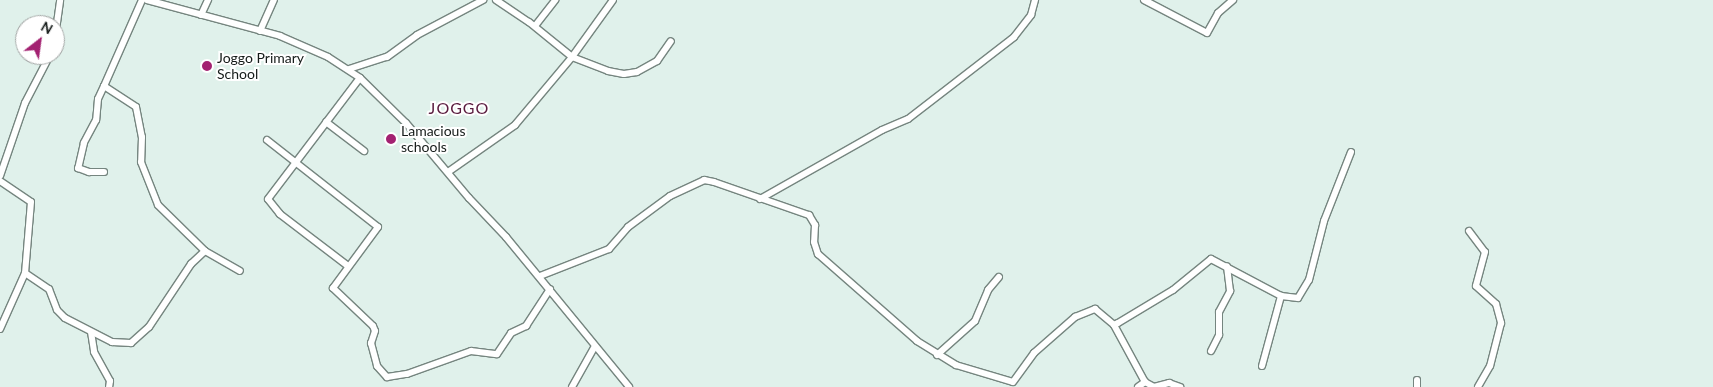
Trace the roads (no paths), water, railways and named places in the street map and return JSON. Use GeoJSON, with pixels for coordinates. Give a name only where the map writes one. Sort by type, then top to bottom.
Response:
{"type":"FeatureCollection","features":[{"type":"Feature","properties":{"kind":"street"},"geometry":{"type":"LineString","coordinates":[[58,15],[60,0]]}},
{"type":"Feature","properties":{"kind":"street"},"geometry":{"type":"LineString","coordinates":[[104,172],[89,172],[78,168],[84,144],[96,120],[98,99],[142,0]]}},
{"type":"Feature","properties":{"kind":"street"},"geometry":{"type":"LineString","coordinates":[[149,0],[260,31],[311,49],[349,69],[360,78],[448,172],[540,276],[629,387]]}},
{"type":"Feature","properties":{"kind":"street"},"geometry":{"type":"LineString","coordinates":[[201,15],[208,0]]}},
{"type":"Feature","properties":{"kind":"street"},"geometry":{"type":"LineString","coordinates":[[260,31],[274,0]]}},
{"type":"Feature","properties":{"kind":"street"},"geometry":{"type":"LineString","coordinates":[[349,69],[387,57],[417,35],[483,0]]}},
{"type":"Feature","properties":{"kind":"street"},"geometry":{"type":"LineString","coordinates":[[496,0],[535,26],[572,57],[608,71],[624,74],[637,72],[657,61],[671,41]]}},
{"type":"Feature","properties":{"kind":"street"},"geometry":{"type":"LineString","coordinates":[[535,26],[555,0]]}},
{"type":"Feature","properties":{"kind":"street"},"geometry":{"type":"LineString","coordinates":[[448,172],[515,125],[572,57],[613,0]]}},
{"type":"Feature","properties":{"kind":"street"},"geometry":{"type":"LineString","coordinates":[[760,199],[896,123],[908,119],[1014,37],[1031,15],[1035,0]]}},
{"type":"Feature","properties":{"kind":"street"},"geometry":{"type":"LineString","coordinates":[[1144,0],[1207,33],[1218,13],[1233,0]]}},
{"type":"Feature","properties":{"kind":"street"},"geometry":{"type":"LineString","coordinates":[[0,176],[26,103],[45,65]]}},
{"type":"Feature","properties":{"kind":"street"},"geometry":{"type":"LineString","coordinates":[[348,266],[280,214],[268,199],[360,78]]}},
{"type":"Feature","properties":{"kind":"street"},"geometry":{"type":"LineString","coordinates":[[104,86],[136,107],[142,137],[142,162],[155,200],[205,251],[240,271]]}},
{"type":"Feature","properties":{"kind":"street"},"geometry":{"type":"LineString","coordinates":[[326,122],[364,151]]}},
{"type":"Feature","properties":{"kind":"street"},"geometry":{"type":"LineString","coordinates":[[268,140],[296,160],[377,226],[333,288],[373,326],[375,331],[371,343],[376,366],[387,377],[407,374],[471,351],[497,354],[511,333],[526,326],[550,289]]}},
{"type":"Feature","properties":{"kind":"street"},"geometry":{"type":"LineString","coordinates":[[1114,325],[1173,290],[1207,260],[1215,260],[1281,296],[1298,298],[1305,290],[1324,221],[1351,152]]}},
{"type":"Feature","properties":{"kind":"street"},"geometry":{"type":"LineString","coordinates":[[0,181],[31,202],[25,274],[0,328]]}},
{"type":"Feature","properties":{"kind":"street"},"geometry":{"type":"LineString","coordinates":[[540,276],[609,249],[639,219],[694,184],[714,182],[809,215],[815,225],[814,242],[818,254],[917,341],[937,355],[1013,382],[1034,353],[1075,317],[1095,309],[1114,325],[1144,382],[1154,387],[1169,383],[1180,387]]}},
{"type":"Feature","properties":{"kind":"street"},"geometry":{"type":"LineString","coordinates":[[1469,231],[1485,252],[1476,286],[1496,304],[1501,322],[1490,366],[1478,387]]}},
{"type":"Feature","properties":{"kind":"street"},"geometry":{"type":"LineString","coordinates":[[25,274],[49,288],[57,310],[65,318],[112,342],[130,343],[162,312],[186,270],[205,251]]}},
{"type":"Feature","properties":{"kind":"street"},"geometry":{"type":"LineString","coordinates":[[1211,351],[1219,335],[1219,312],[1230,292],[1227,266]]}},
{"type":"Feature","properties":{"kind":"street"},"geometry":{"type":"LineString","coordinates":[[937,355],[975,321],[988,290],[999,277]]}},
{"type":"Feature","properties":{"kind":"street"},"geometry":{"type":"LineString","coordinates":[[1262,366],[1281,296]]}},
{"type":"Feature","properties":{"kind":"street"},"geometry":{"type":"LineString","coordinates":[[91,332],[94,352],[110,382],[109,387]]}},
{"type":"Feature","properties":{"kind":"street"},"geometry":{"type":"LineString","coordinates":[[572,387],[595,346]]}},
{"type":"Feature","properties":{"kind":"street"},"geometry":{"type":"LineString","coordinates":[[1138,387],[1144,382]]}},
{"type":"Feature","properties":{"kind":"place","name":"Joggo Primary School"},"geometry":{"type":"Point","coordinates":[207,66]}},
{"type":"Feature","properties":{"kind":"place","name":"Lamacious schools"},"geometry":{"type":"Point","coordinates":[391,139]}},
{"type":"Feature","properties":{"kind":"district","name":"JOGGO"},"geometry":{"type":"Point","coordinates":[459,108]}}]}
